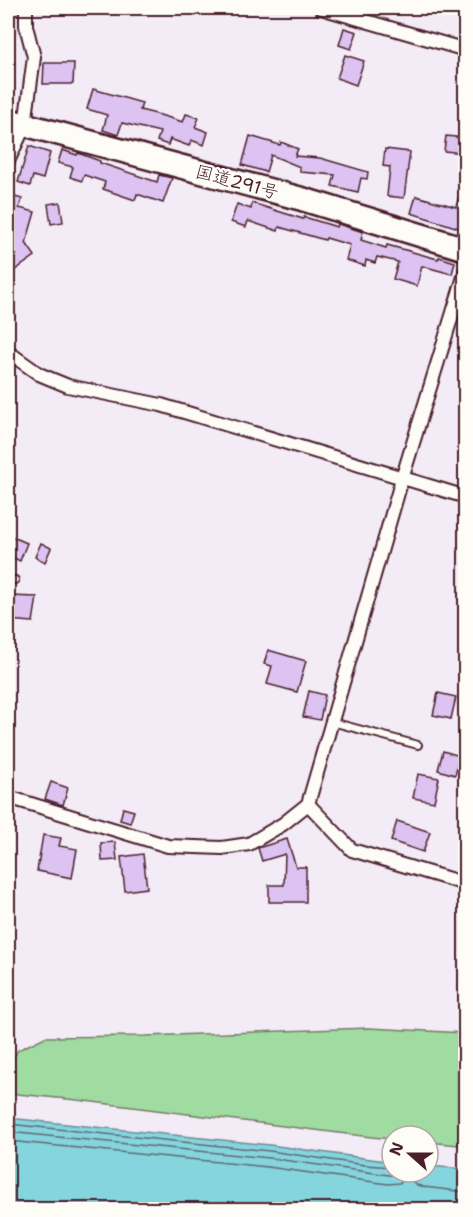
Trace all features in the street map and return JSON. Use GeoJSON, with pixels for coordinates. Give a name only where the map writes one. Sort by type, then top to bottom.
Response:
{"type":"FeatureCollection","features":[{"type":"Feature","properties":{"kind":"highway","name":"国道291号"},"geometry":{"type":"LineString","coordinates":[[16,123],[302,199],[465,249]]}},
{"type":"Feature","properties":{"kind":"street"},"geometry":{"type":"LineString","coordinates":[[8,161],[34,57],[26,26],[26,8]]}},
{"type":"Feature","properties":{"kind":"street"},"geometry":{"type":"LineString","coordinates":[[321,8],[465,50]]}},
{"type":"Feature","properties":{"kind":"street"},"geometry":{"type":"LineString","coordinates":[[8,796],[168,846],[222,848],[249,844],[283,824],[308,804],[465,270]]}},
{"type":"Feature","properties":{"kind":"street"},"geometry":{"type":"LineString","coordinates":[[8,352],[39,374],[68,386],[161,405],[465,497]]}},
{"type":"Feature","properties":{"kind":"street"},"geometry":{"type":"LineString","coordinates":[[308,804],[352,850],[465,884]]}},
{"type":"Feature","properties":{"kind":"lane"},"geometry":{"type":"LineString","coordinates":[[331,722],[418,745]]}},
{"type":"Feature","properties":{"kind":"green space"},"geometry":{"type":"Polygon","coordinates":[[[369,1028],[465,1033],[465,1142],[459,1145],[440,1143],[440,1124],[380,1124],[380,1138],[8,1093],[8,1066],[18,1050],[45,1037],[369,1028]]]}},
{"type":"Feature","properties":{"kind":"water"},"geometry":{"type":"Polygon","coordinates":[[[8,1118],[270,1145],[380,1160],[380,1184],[440,1184],[440,1167],[465,1169],[465,1209],[8,1209],[8,1118]]]}},
{"type":"Feature","properties":{"kind":"building"},"geometry":{"type":"Polygon","coordinates":[[[344,28],[357,32],[351,49],[339,45],[344,28]]]}},
{"type":"Feature","properties":{"kind":"building"},"geometry":{"type":"Polygon","coordinates":[[[345,55],[364,61],[356,85],[337,78],[345,55]]]}},
{"type":"Feature","properties":{"kind":"building"},"geometry":{"type":"Polygon","coordinates":[[[44,63],[74,63],[73,84],[43,84],[44,63]]]}},
{"type":"Feature","properties":{"kind":"building"},"geometry":{"type":"Polygon","coordinates":[[[93,89],[142,103],[140,110],[183,122],[186,114],[199,118],[195,127],[208,132],[204,145],[191,140],[189,146],[170,139],[168,145],[157,141],[160,132],[122,123],[118,135],[103,130],[107,115],[87,109],[93,89]]]}},
{"type":"Feature","properties":{"kind":"building"},"geometry":{"type":"Polygon","coordinates":[[[250,136],[280,145],[281,142],[298,149],[295,156],[320,158],[368,172],[367,179],[361,178],[358,192],[332,186],[335,175],[300,172],[300,167],[271,155],[266,172],[242,165],[250,136]]]}},
{"type":"Feature","properties":{"kind":"building"},"geometry":{"type":"Polygon","coordinates":[[[446,136],[465,138],[465,153],[444,151],[446,136]]]}},
{"type":"Feature","properties":{"kind":"building"},"geometry":{"type":"Polygon","coordinates":[[[29,146],[50,153],[43,179],[33,176],[30,186],[18,182],[29,146]]]}},
{"type":"Feature","properties":{"kind":"building"},"geometry":{"type":"Polygon","coordinates":[[[385,149],[410,152],[404,198],[387,196],[390,167],[383,166],[385,149]]]}},
{"type":"Feature","properties":{"kind":"building"},"geometry":{"type":"Polygon","coordinates":[[[62,150],[77,155],[78,153],[100,161],[100,163],[157,182],[159,175],[172,178],[163,203],[137,194],[135,200],[103,189],[105,182],[84,175],[82,181],[70,177],[73,167],[58,163],[62,150]]]}},
{"type":"Feature","properties":{"kind":"building"},"geometry":{"type":"Polygon","coordinates":[[[462,184],[465,184],[465,230],[411,213],[416,196],[456,207],[462,184]]]}},
{"type":"Feature","properties":{"kind":"building"},"geometry":{"type":"Polygon","coordinates":[[[8,195],[22,199],[19,208],[35,212],[26,243],[35,256],[8,275],[8,195]]]}},
{"type":"Feature","properties":{"kind":"building"},"geometry":{"type":"Polygon","coordinates":[[[60,202],[63,222],[51,224],[48,204],[60,202]]]}},
{"type":"Feature","properties":{"kind":"building"},"geometry":{"type":"Polygon","coordinates":[[[252,203],[303,219],[304,217],[337,227],[338,224],[363,232],[361,240],[386,248],[387,245],[455,262],[452,274],[422,266],[417,286],[393,279],[398,262],[377,257],[375,263],[366,260],[365,266],[346,260],[350,245],[279,227],[278,231],[248,221],[246,227],[231,222],[237,204],[251,209],[252,203]]]}},
{"type":"Feature","properties":{"kind":"building"},"geometry":{"type":"Polygon","coordinates":[[[8,535],[27,543],[20,561],[8,555],[8,535]]]}},
{"type":"Feature","properties":{"kind":"building"},"geometry":{"type":"Polygon","coordinates":[[[41,543],[51,548],[45,562],[35,557],[41,543]]]}},
{"type":"Feature","properties":{"kind":"building"},"geometry":{"type":"Polygon","coordinates":[[[8,596],[37,597],[33,622],[8,620],[8,596]]]}},
{"type":"Feature","properties":{"kind":"building"},"geometry":{"type":"Polygon","coordinates":[[[268,650],[306,661],[297,692],[267,684],[272,666],[264,664],[268,650]]]}},
{"type":"Feature","properties":{"kind":"building"},"geometry":{"type":"Polygon","coordinates":[[[309,691],[325,695],[320,720],[303,717],[309,691]]]}},
{"type":"Feature","properties":{"kind":"building"},"geometry":{"type":"Polygon","coordinates":[[[438,693],[456,697],[451,719],[433,715],[438,693]]]}},
{"type":"Feature","properties":{"kind":"building"},"geometry":{"type":"Polygon","coordinates":[[[443,751],[460,756],[455,775],[438,770],[443,751]]]}},
{"type":"Feature","properties":{"kind":"building"},"geometry":{"type":"Polygon","coordinates":[[[418,774],[439,778],[434,802],[413,798],[418,774]]]}},
{"type":"Feature","properties":{"kind":"building"},"geometry":{"type":"Polygon","coordinates":[[[51,782],[68,788],[63,805],[45,799],[51,782]]]}},
{"type":"Feature","properties":{"kind":"building"},"geometry":{"type":"Polygon","coordinates":[[[123,808],[134,811],[130,823],[120,820],[123,808]]]}},
{"type":"Feature","properties":{"kind":"building"},"geometry":{"type":"Polygon","coordinates":[[[397,821],[430,832],[423,852],[391,841],[397,821]]]}},
{"type":"Feature","properties":{"kind":"building"},"geometry":{"type":"Polygon","coordinates":[[[43,835],[61,838],[59,846],[77,849],[72,878],[37,871],[43,835]]]}},
{"type":"Feature","properties":{"kind":"building"},"geometry":{"type":"Polygon","coordinates":[[[287,839],[296,867],[306,867],[306,902],[269,902],[269,885],[284,885],[285,854],[262,861],[258,848],[287,839]]]}},
{"type":"Feature","properties":{"kind":"building"},"geometry":{"type":"Polygon","coordinates":[[[115,842],[117,860],[102,861],[101,843],[115,842]]]}},
{"type":"Feature","properties":{"kind":"building"},"geometry":{"type":"Polygon","coordinates":[[[143,854],[147,888],[125,891],[121,857],[143,854]]]}}]}
